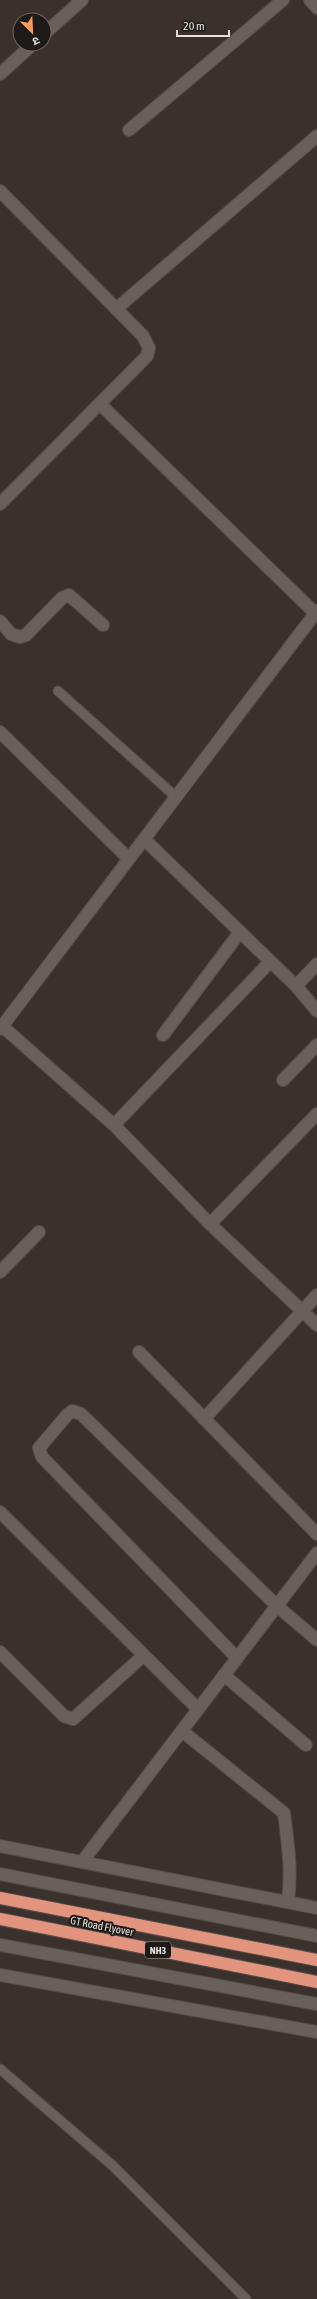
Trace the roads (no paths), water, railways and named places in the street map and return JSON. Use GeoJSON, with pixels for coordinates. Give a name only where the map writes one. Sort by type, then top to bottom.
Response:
{"type":"FeatureCollection","features":[{"type":"Feature","properties":{"kind":"highway","name":"GT Road Flyover"},"geometry":{"type":"LineString","coordinates":[[0,1898],[317,1960]]}},
{"type":"Feature","properties":{"kind":"highway","name":"GT Road Flyover"},"geometry":{"type":"LineString","coordinates":[[0,1919],[317,1982]]}},
{"type":"Feature","properties":{"kind":"street"},"geometry":{"type":"LineString","coordinates":[[52,27],[82,0]]}},
{"type":"Feature","properties":{"kind":"street"},"geometry":{"type":"LineString","coordinates":[[129,130],[283,0]]}},
{"type":"Feature","properties":{"kind":"street"},"geometry":{"type":"LineString","coordinates":[[310,0],[317,8]]}},
{"type":"Feature","properties":{"kind":"street"},"geometry":{"type":"LineString","coordinates":[[0,74],[24,52]]}},
{"type":"Feature","properties":{"kind":"street"},"geometry":{"type":"LineString","coordinates":[[116,309],[317,136]]}},
{"type":"Feature","properties":{"kind":"street"},"geometry":{"type":"LineString","coordinates":[[0,191],[143,336],[149,348],[147,356],[0,504]]}},
{"type":"Feature","properties":{"kind":"street"},"geometry":{"type":"LineString","coordinates":[[100,404],[316,612],[1,1027],[114,1125],[210,1224],[317,1325]]}},
{"type":"Feature","properties":{"kind":"street"},"geometry":{"type":"LineString","coordinates":[[0,621],[12,634],[20,638],[26,635],[62,598],[69,595],[103,625]]}},
{"type":"Feature","properties":{"kind":"street"},"geometry":{"type":"LineString","coordinates":[[0,732],[128,858]]}},
{"type":"Feature","properties":{"kind":"street"},"geometry":{"type":"LineString","coordinates":[[144,839],[296,986],[317,1011]]}},
{"type":"Feature","properties":{"kind":"street"},"geometry":{"type":"LineString","coordinates":[[162,1036],[240,932]]}},
{"type":"Feature","properties":{"kind":"street"},"geometry":{"type":"LineString","coordinates":[[114,1125],[270,962]]}},
{"type":"Feature","properties":{"kind":"street"},"geometry":{"type":"LineString","coordinates":[[296,986],[317,964]]}},
{"type":"Feature","properties":{"kind":"street"},"geometry":{"type":"LineString","coordinates":[[283,1080],[317,1044]]}},
{"type":"Feature","properties":{"kind":"street"},"geometry":{"type":"LineString","coordinates":[[210,1224],[317,1114]]}},
{"type":"Feature","properties":{"kind":"street"},"geometry":{"type":"LineString","coordinates":[[0,1272],[39,1232]]}},
{"type":"Feature","properties":{"kind":"street"},"geometry":{"type":"LineString","coordinates":[[204,1418],[317,1295]]}},
{"type":"Feature","properties":{"kind":"street"},"geometry":{"type":"LineString","coordinates":[[139,1352],[317,1534]]}},
{"type":"Feature","properties":{"kind":"street"},"geometry":{"type":"LineString","coordinates":[[237,1658],[42,1457],[39,1448],[72,1411],[81,1414],[277,1606],[317,1640]]}},
{"type":"Feature","properties":{"kind":"street"},"geometry":{"type":"LineString","coordinates":[[0,1512],[143,1656],[198,1709]]}},
{"type":"Feature","properties":{"kind":"street"},"geometry":{"type":"LineString","coordinates":[[82,1862],[316,1555]]}},
{"type":"Feature","properties":{"kind":"street"},"geometry":{"type":"LineString","coordinates":[[0,1652],[64,1716],[73,1719],[143,1656]]}},
{"type":"Feature","properties":{"kind":"street"},"geometry":{"type":"LineString","coordinates":[[224,1675],[306,1745]]}},
{"type":"Feature","properties":{"kind":"street"},"geometry":{"type":"LineString","coordinates":[[182,1731],[284,1813],[290,1856],[291,1879],[288,1902]]}},
{"type":"Feature","properties":{"kind":"street"},"geometry":{"type":"LineString","coordinates":[[0,1846],[317,1908]]}},
{"type":"Feature","properties":{"kind":"street"},"geometry":{"type":"LineString","coordinates":[[0,1874],[317,1936]]}},
{"type":"Feature","properties":{"kind":"street"},"geometry":{"type":"LineString","coordinates":[[0,1945],[317,2004]]}},
{"type":"Feature","properties":{"kind":"street"},"geometry":{"type":"LineString","coordinates":[[0,1975],[317,2032]]}},
{"type":"Feature","properties":{"kind":"lane"},"geometry":{"type":"LineString","coordinates":[[58,691],[176,797]]}},
{"type":"Feature","properties":{"kind":"lane"},"geometry":{"type":"LineString","coordinates":[[0,2069],[112,2165],[246,2299]]}}]}
